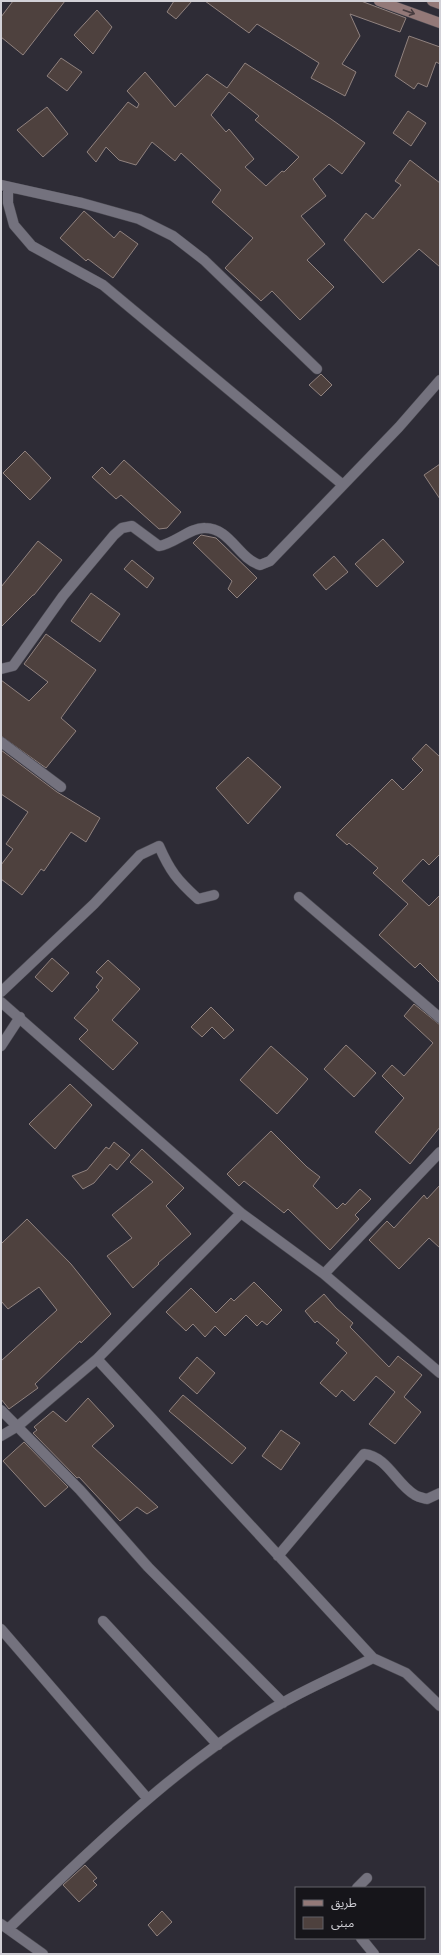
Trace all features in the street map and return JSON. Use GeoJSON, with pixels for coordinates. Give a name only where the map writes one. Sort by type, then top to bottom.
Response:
{"type":"FeatureCollection","features":[{"type":"Feature","properties":{"kind":"main road"},"geometry":{"type":"LineString","coordinates":[[379,1],[440,23]]}},
{"type":"Feature","properties":{"kind":"main road"},"geometry":{"type":"LineString","coordinates":[[432,1],[440,4]]}},
{"type":"Feature","properties":{"kind":"street"},"geometry":{"type":"LineString","coordinates":[[317,369],[204,260],[173,236],[139,219],[82,203],[5,186],[14,225],[32,246],[104,285],[343,485]]}},
{"type":"Feature","properties":{"kind":"street"},"geometry":{"type":"LineString","coordinates":[[1,669],[13,666],[62,596],[114,535],[122,528],[132,526],[159,546],[169,544],[204,527],[215,530],[225,536],[251,562],[260,566],[270,561],[399,427],[440,380]]}},
{"type":"Feature","properties":{"kind":"street"},"geometry":{"type":"LineString","coordinates":[[1,742],[61,787]]}},
{"type":"Feature","properties":{"kind":"street"},"geometry":{"type":"LineString","coordinates":[[1,992],[94,904],[140,855],[158,846],[168,867],[179,882],[198,899],[214,895]]}},
{"type":"Feature","properties":{"kind":"street"},"geometry":{"type":"LineString","coordinates":[[299,897],[440,1018]]}},
{"type":"Feature","properties":{"kind":"street"},"geometry":{"type":"LineString","coordinates":[[1,1002],[20,1017],[242,1213],[324,1274],[440,1373]]}},
{"type":"Feature","properties":{"kind":"street"},"geometry":{"type":"LineString","coordinates":[[1,1046],[20,1017]]}},
{"type":"Feature","properties":{"kind":"street"},"geometry":{"type":"LineString","coordinates":[[324,1274],[440,1152]]}},
{"type":"Feature","properties":{"kind":"street"},"geometry":{"type":"LineString","coordinates":[[1,1436],[18,1426],[97,1359],[242,1213]]}},
{"type":"Feature","properties":{"kind":"street"},"geometry":{"type":"LineString","coordinates":[[97,1359],[373,1658],[406,1673],[440,1706]]}},
{"type":"Feature","properties":{"kind":"street"},"geometry":{"type":"LineString","coordinates":[[1,1410],[80,1490],[148,1567],[283,1703]]}},
{"type":"Feature","properties":{"kind":"street"},"geometry":{"type":"LineString","coordinates":[[278,1556],[364,1454],[371,1455],[380,1460],[414,1495],[427,1499],[440,1493]]}},
{"type":"Feature","properties":{"kind":"street"},"geometry":{"type":"LineString","coordinates":[[102,1621],[218,1745]]}},
{"type":"Feature","properties":{"kind":"street"},"geometry":{"type":"LineString","coordinates":[[1,1629],[147,1798]]}},
{"type":"Feature","properties":{"kind":"street"},"geometry":{"type":"LineString","coordinates":[[43,1954],[4,1927],[147,1798],[218,1745],[283,1703],[373,1658]]}},
{"type":"Feature","properties":{"kind":"street"},"geometry":{"type":"LineString","coordinates":[[358,1887],[367,1878]]}},
{"type":"Feature","properties":{"kind":"street"},"geometry":{"type":"LineString","coordinates":[[362,1939],[374,1954]]}},
{"type":"Feature","properties":{"kind":"building"},"geometry":{"type":"Polygon","coordinates":[[[13,1],[65,1],[23,55],[1,37],[1,17],[13,1]]]}},
{"type":"Feature","properties":{"kind":"building"},"geometry":{"type":"Polygon","coordinates":[[[174,1],[192,1],[176,19],[167,12],[174,1]]]}},
{"type":"Feature","properties":{"kind":"building"},"geometry":{"type":"Polygon","coordinates":[[[205,1],[361,1],[406,18],[400,32],[350,14],[360,36],[342,64],[356,72],[345,96],[311,78],[319,63],[257,24],[249,33],[205,1]]]}},
{"type":"Feature","properties":{"kind":"building"},"geometry":{"type":"Polygon","coordinates":[[[97,10],[112,27],[93,54],[74,35],[97,10]]]}},
{"type":"Feature","properties":{"kind":"building"},"geometry":{"type":"Polygon","coordinates":[[[409,36],[440,47],[440,64],[436,62],[427,87],[418,83],[414,89],[395,76],[409,36]]]}},
{"type":"Feature","properties":{"kind":"building"},"geometry":{"type":"Polygon","coordinates":[[[61,58],[82,72],[67,91],[47,76],[61,58]]]}},
{"type":"Feature","properties":{"kind":"building"},"geometry":{"type":"Polygon","coordinates":[[[245,63],[365,143],[342,174],[329,164],[313,179],[326,196],[301,216],[325,244],[307,260],[334,287],[300,320],[272,291],[261,301],[225,268],[253,238],[212,202],[221,190],[181,153],[175,161],[152,142],[136,165],[119,160],[106,147],[96,162],[87,152],[128,102],[137,108],[139,104],[127,91],[145,72],[175,107],[207,74],[227,88],[245,63]],[[229,92],[211,115],[226,132],[229,129],[254,159],[245,167],[266,186],[282,171],[284,172],[299,157],[255,120],[259,116],[229,92]]]}},
{"type":"Feature","properties":{"kind":"building"},"geometry":{"type":"Polygon","coordinates":[[[47,107],[68,134],[43,157],[17,130],[47,107]]]}},
{"type":"Feature","properties":{"kind":"building"},"geometry":{"type":"Polygon","coordinates":[[[408,111],[426,123],[411,146],[393,133],[408,111]]]}},
{"type":"Feature","properties":{"kind":"building"},"geometry":{"type":"Polygon","coordinates":[[[410,160],[440,183],[440,267],[419,249],[383,283],[344,240],[366,213],[373,219],[401,185],[395,181],[410,160]]]}},
{"type":"Feature","properties":{"kind":"building"},"geometry":{"type":"Polygon","coordinates":[[[84,211],[114,238],[120,231],[138,244],[113,278],[88,259],[86,261],[60,238],[84,211]]]}},
{"type":"Feature","properties":{"kind":"building"},"geometry":{"type":"Polygon","coordinates":[[[321,374],[332,385],[321,396],[309,385],[321,374]]]}},
{"type":"Feature","properties":{"kind":"building"},"geometry":{"type":"Polygon","coordinates":[[[25,451],[51,478],[30,500],[3,473],[25,451]]]}},
{"type":"Feature","properties":{"kind":"building"},"geometry":{"type":"Polygon","coordinates":[[[124,460],[181,512],[167,528],[159,529],[121,495],[116,499],[92,477],[102,467],[110,475],[124,460]]]}},
{"type":"Feature","properties":{"kind":"building"},"geometry":{"type":"Polygon","coordinates":[[[440,464],[440,499],[424,475],[440,464]]]}},
{"type":"Feature","properties":{"kind":"building"},"geometry":{"type":"Polygon","coordinates":[[[201,535],[216,538],[257,578],[237,598],[228,589],[232,581],[193,543],[201,535]]]}},
{"type":"Feature","properties":{"kind":"building"},"geometry":{"type":"Polygon","coordinates":[[[383,539],[404,562],[377,587],[355,564],[383,539]]]}},
{"type":"Feature","properties":{"kind":"building"},"geometry":{"type":"Polygon","coordinates":[[[38,541],[62,560],[34,595],[1,627],[1,587],[38,541]]]}},
{"type":"Feature","properties":{"kind":"building"},"geometry":{"type":"Polygon","coordinates":[[[334,556],[348,572],[326,590],[313,575],[334,556]]]}},
{"type":"Feature","properties":{"kind":"building"},"geometry":{"type":"Polygon","coordinates":[[[132,560],[154,578],[147,588],[124,569],[132,560]]]}},
{"type":"Feature","properties":{"kind":"building"},"geometry":{"type":"Polygon","coordinates":[[[91,593],[120,614],[100,642],[71,621],[91,593]]]}},
{"type":"Feature","properties":{"kind":"building"},"geometry":{"type":"Polygon","coordinates":[[[46,634],[96,670],[61,718],[76,731],[46,768],[1,736],[1,680],[29,701],[48,682],[24,664],[46,634]]]}},
{"type":"Feature","properties":{"kind":"building"},"geometry":{"type":"Polygon","coordinates":[[[426,744],[440,757],[440,854],[429,865],[423,859],[402,881],[429,906],[440,895],[440,983],[420,963],[415,968],[379,935],[408,904],[373,873],[378,868],[349,843],[347,845],[336,835],[392,779],[403,790],[423,770],[412,759],[426,744]]]}},
{"type":"Feature","properties":{"kind":"building"},"geometry":{"type":"Polygon","coordinates":[[[1,750],[57,792],[100,818],[86,842],[71,832],[44,871],[41,869],[22,895],[1,879],[1,865],[13,849],[6,844],[28,812],[1,794],[1,750]]]}},
{"type":"Feature","properties":{"kind":"building"},"geometry":{"type":"Polygon","coordinates":[[[248,757],[281,787],[248,824],[216,788],[248,757]]]}},
{"type":"Feature","properties":{"kind":"building"},"geometry":{"type":"Polygon","coordinates":[[[52,958],[69,973],[52,992],[35,977],[52,958]]]}},
{"type":"Feature","properties":{"kind":"building"},"geometry":{"type":"Polygon","coordinates":[[[108,960],[140,989],[112,1020],[138,1043],[113,1070],[79,1039],[88,1030],[74,1018],[99,990],[96,987],[103,978],[96,972],[108,960]]]}},
{"type":"Feature","properties":{"kind":"building"},"geometry":{"type":"Polygon","coordinates":[[[414,1004],[440,1025],[440,1127],[410,1164],[375,1132],[404,1098],[382,1076],[392,1065],[404,1076],[433,1043],[404,1016],[414,1004]]]}},
{"type":"Feature","properties":{"kind":"building"},"geometry":{"type":"Polygon","coordinates":[[[211,1007],[234,1030],[224,1039],[212,1027],[202,1037],[191,1027],[211,1007]]]}},
{"type":"Feature","properties":{"kind":"building"},"geometry":{"type":"Polygon","coordinates":[[[346,1045],[376,1073],[354,1097],[324,1069],[346,1045]]]}},
{"type":"Feature","properties":{"kind":"building"},"geometry":{"type":"Polygon","coordinates":[[[271,1046],[308,1079],[277,1114],[240,1080],[271,1046]]]}},
{"type":"Feature","properties":{"kind":"building"},"geometry":{"type":"Polygon","coordinates":[[[70,1084],[92,1105],[55,1149],[29,1124],[70,1084]]]}},
{"type":"Feature","properties":{"kind":"building"},"geometry":{"type":"Polygon","coordinates":[[[271,1131],[307,1167],[320,1177],[313,1186],[337,1209],[343,1203],[345,1205],[360,1189],[371,1199],[355,1215],[359,1219],[330,1250],[288,1209],[284,1213],[244,1181],[239,1186],[227,1174],[271,1131]]]}},
{"type":"Feature","properties":{"kind":"building"},"geometry":{"type":"Polygon","coordinates":[[[114,1142],[130,1155],[117,1170],[110,1164],[94,1183],[83,1189],[72,1176],[87,1170],[106,1147],[109,1149],[114,1142]]]}},
{"type":"Feature","properties":{"kind":"building"},"geometry":{"type":"Polygon","coordinates":[[[142,1149],[184,1188],[166,1206],[191,1234],[158,1263],[159,1264],[133,1288],[107,1256],[132,1238],[112,1215],[153,1182],[130,1162],[142,1149]]]}},
{"type":"Feature","properties":{"kind":"building"},"geometry":{"type":"Polygon","coordinates":[[[440,1185],[440,1248],[429,1238],[399,1269],[369,1240],[387,1221],[394,1228],[424,1195],[427,1199],[440,1185]]]}},
{"type":"Feature","properties":{"kind":"building"},"geometry":{"type":"Polygon","coordinates":[[[27,1219],[71,1264],[111,1314],[35,1384],[38,1388],[9,1409],[1,1399],[1,1361],[57,1310],[39,1287],[8,1309],[1,1301],[1,1244],[27,1219]]]}},
{"type":"Feature","properties":{"kind":"building"},"geometry":{"type":"Polygon","coordinates":[[[254,1282],[282,1310],[267,1325],[262,1321],[257,1326],[246,1315],[225,1336],[215,1326],[205,1337],[193,1324],[186,1331],[166,1312],[191,1288],[216,1313],[231,1298],[234,1301],[254,1282]]]}},
{"type":"Feature","properties":{"kind":"building"},"geometry":{"type":"Polygon","coordinates":[[[324,1294],[336,1308],[353,1323],[350,1327],[389,1367],[398,1356],[422,1375],[404,1397],[421,1412],[395,1444],[369,1424],[395,1392],[376,1376],[354,1401],[342,1390],[336,1397],[320,1383],[347,1353],[336,1343],[339,1340],[317,1321],[315,1323],[305,1311],[324,1294]]]}},
{"type":"Feature","properties":{"kind":"building"},"geometry":{"type":"Polygon","coordinates":[[[197,1357],[215,1373],[197,1394],[179,1378],[197,1357]]]}},
{"type":"Feature","properties":{"kind":"building"},"geometry":{"type":"Polygon","coordinates":[[[183,1395],[246,1448],[232,1464],[169,1411],[183,1395]]]}},
{"type":"Feature","properties":{"kind":"building"},"geometry":{"type":"Polygon","coordinates":[[[88,1398],[114,1426],[92,1446],[158,1507],[147,1514],[137,1507],[120,1521],[79,1477],[77,1478],[33,1433],[37,1430],[34,1427],[53,1411],[66,1422],[88,1398]]]}},
{"type":"Feature","properties":{"kind":"building"},"geometry":{"type":"Polygon","coordinates":[[[281,1430],[300,1443],[281,1470],[262,1456],[281,1430]]]}},
{"type":"Feature","properties":{"kind":"building"},"geometry":{"type":"Polygon","coordinates":[[[24,1442],[68,1487],[45,1507],[3,1461],[24,1442]]]}},
{"type":"Feature","properties":{"kind":"building"},"geometry":{"type":"Polygon","coordinates":[[[85,1865],[97,1878],[93,1881],[97,1885],[79,1902],[63,1885],[85,1865]]]}},
{"type":"Feature","properties":{"kind":"building"},"geometry":{"type":"Polygon","coordinates":[[[162,1911],[172,1922],[157,1936],[148,1925],[162,1911]]]}}]}
